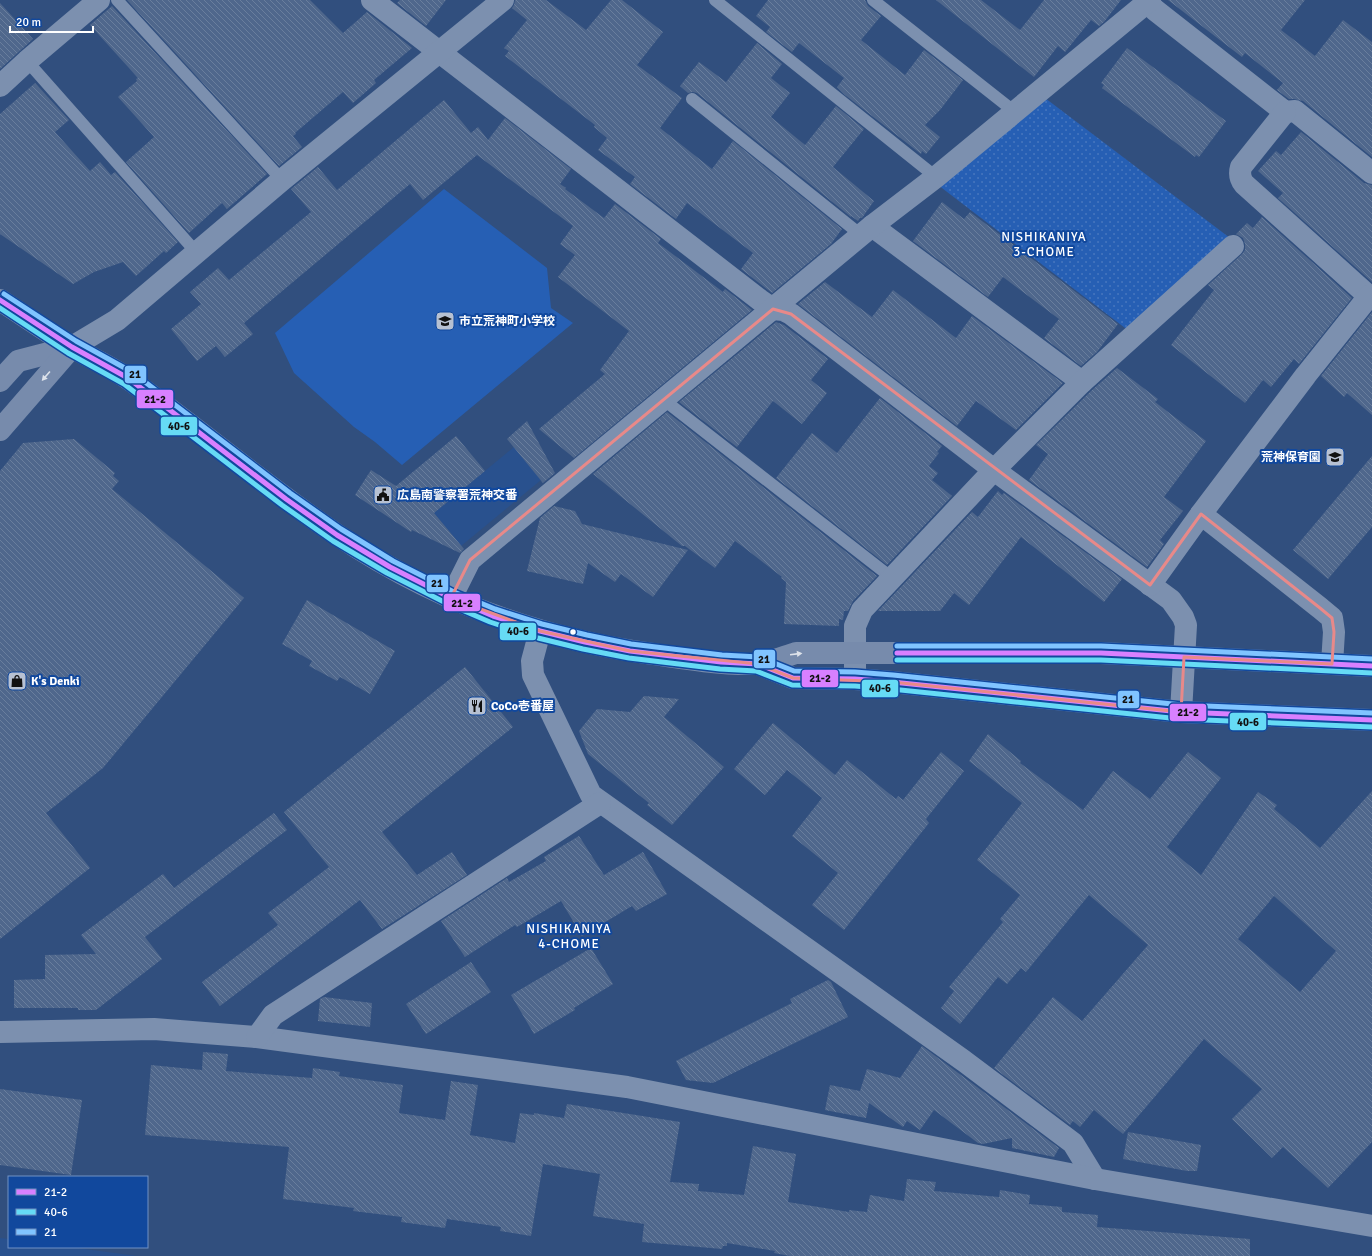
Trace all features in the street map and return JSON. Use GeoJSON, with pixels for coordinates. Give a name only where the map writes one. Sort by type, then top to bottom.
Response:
{"type":"FeatureCollection","features":[{"type":"Feature","properties":{"kind":"main road"},"geometry":{"type":"LineString","coordinates":[[0,300],[72,347],[128,378],[286,499],[337,535],[390,567],[451,598],[493,616],[540,631],[630,651],[721,662],[758,664],[793,678],[855,679],[1181,712],[1372,720]]}},
{"type":"Feature","properties":{"kind":"main road"},"geometry":{"type":"LineString","coordinates":[[0,381],[18,361],[72,347]]}},
{"type":"Feature","properties":{"kind":"main road"},"geometry":{"type":"LineString","coordinates":[[0,430],[72,347]]}},
{"type":"Feature","properties":{"kind":"main road"},"geometry":{"type":"LineString","coordinates":[[758,664],[796,653],[1101,653],[1372,666]]}},
{"type":"Feature","properties":{"kind":"street"},"geometry":{"type":"LineString","coordinates":[[0,86],[99,0]]}},
{"type":"Feature","properties":{"kind":"street"},"geometry":{"type":"LineString","coordinates":[[372,0],[747,290],[773,309],[782,310],[791,314],[994,470],[1171,600],[1183,617],[1186,625],[1181,712]]}},
{"type":"Feature","properties":{"kind":"street"},"geometry":{"type":"LineString","coordinates":[[72,347],[117,320],[282,180],[503,0]]}},
{"type":"Feature","properties":{"kind":"street"},"geometry":{"type":"LineString","coordinates":[[451,598],[470,560],[866,231],[936,177],[1147,1],[1154,10],[1285,112],[1295,111],[1372,173]]}},
{"type":"Feature","properties":{"kind":"street"},"geometry":{"type":"LineString","coordinates":[[1150,585],[1201,514],[1306,374],[1370,297],[1244,184],[1242,180],[1240,171],[1241,167],[1285,112]]}},
{"type":"Feature","properties":{"kind":"street"},"geometry":{"type":"LineString","coordinates":[[866,231],[1082,382]]}},
{"type":"Feature","properties":{"kind":"street"},"geometry":{"type":"LineString","coordinates":[[855,679],[855,626],[862,610],[994,470],[1082,382],[1233,246]]}},
{"type":"Feature","properties":{"kind":"street"},"geometry":{"type":"LineString","coordinates":[[1201,514],[1332,618],[1334,632],[1332,664]]}},
{"type":"Feature","properties":{"kind":"street"},"geometry":{"type":"LineString","coordinates":[[540,631],[532,661],[533,676],[591,796],[964,1061],[1073,1143],[1095,1180]]}},
{"type":"Feature","properties":{"kind":"street"},"geometry":{"type":"LineString","coordinates":[[257,1037],[273,1015],[600,803]]}},
{"type":"Feature","properties":{"kind":"street"},"geometry":{"type":"LineString","coordinates":[[0,1032],[154,1029],[257,1037],[627,1087],[1095,1180],[1372,1226]]}},
{"type":"Feature","properties":{"kind":"lane"},"geometry":{"type":"LineString","coordinates":[[117,0],[282,180]]}},
{"type":"Feature","properties":{"kind":"lane"},"geometry":{"type":"LineString","coordinates":[[715,0],[936,177]]}},
{"type":"Feature","properties":{"kind":"lane"},"geometry":{"type":"LineString","coordinates":[[873,0],[1015,112]]}},
{"type":"Feature","properties":{"kind":"lane"},"geometry":{"type":"LineString","coordinates":[[27,61],[196,252]]}},
{"type":"Feature","properties":{"kind":"lane"},"geometry":{"type":"LineString","coordinates":[[692,99],[866,231]]}},
{"type":"Feature","properties":{"kind":"lane"},"geometry":{"type":"LineString","coordinates":[[664,400],[892,578]]}},
{"type":"Feature","properties":{"kind":"highlighted area"},"geometry":{"type":"Polygon","coordinates":[[[773,309],[791,314],[1150,585],[1201,514],[1332,618],[1334,632],[1332,664],[1184,657],[1181,712],[892,682],[793,678],[758,664],[630,651],[540,631],[451,598],[470,560],[773,309]]]}},
{"type":"Feature","properties":{"kind":"shaded area"},"geometry":{"type":"Polygon","coordinates":[[[1045,98],[1230,238],[1129,331],[938,185],[1045,98]]]}},
{"type":"Feature","properties":{"kind":"shaded area"},"geometry":{"type":"Polygon","coordinates":[[[444,189],[547,268],[551,308],[573,323],[402,465],[375,442],[354,427],[294,373],[275,333],[444,189]]]}},
{"type":"Feature","properties":{"kind":"shaded area"},"geometry":{"type":"Polygon","coordinates":[[[514,447],[541,480],[461,546],[434,513],[514,447]]]}},
{"type":"Feature","properties":{"kind":"shaded area"},"geometry":{"type":"Polygon","coordinates":[[[0,1238],[8,1239],[8,1248],[77,1248],[137,1256],[0,1256],[0,1238]]]}},
{"type":"Feature","properties":{"kind":"building"},"geometry":{"type":"Polygon","coordinates":[[[127,0],[310,0],[343,33],[367,12],[412,48],[374,80],[376,83],[353,103],[343,92],[295,133],[296,134],[293,136],[302,147],[279,166],[127,0]]]}},
{"type":"Feature","properties":{"kind":"building"},"geometry":{"type":"Polygon","coordinates":[[[400,0],[446,0],[426,26],[397,3],[400,0]]]}},
{"type":"Feature","properties":{"kind":"building"},"geometry":{"type":"Polygon","coordinates":[[[515,0],[546,0],[586,30],[611,0],[622,0],[663,32],[637,65],[682,98],[660,128],[712,169],[733,141],[842,229],[831,244],[772,293],[741,269],[753,253],[687,203],[676,219],[630,184],[635,177],[598,150],[607,138],[594,127],[595,125],[505,56],[509,51],[504,48],[527,20],[512,8],[515,0]]]}},
{"type":"Feature","properties":{"kind":"building"},"geometry":{"type":"Polygon","coordinates":[[[768,0],[865,0],[868,6],[881,16],[861,40],[905,75],[924,50],[963,80],[940,110],[925,125],[940,137],[926,154],[922,151],[921,154],[845,95],[837,87],[844,78],[799,43],[792,52],[766,32],[770,27],[756,16],[768,0]]]}},
{"type":"Feature","properties":{"kind":"building"},"geometry":{"type":"Polygon","coordinates":[[[936,0],[981,0],[1020,30],[1044,0],[1121,0],[1104,22],[1099,26],[1091,20],[1065,52],[1058,46],[1034,77],[936,0]]]}},
{"type":"Feature","properties":{"kind":"building"},"geometry":{"type":"Polygon","coordinates":[[[1168,0],[1305,0],[1281,30],[1315,56],[1343,20],[1372,42],[1372,157],[1303,101],[1289,99],[1277,90],[1283,83],[1245,53],[1242,57],[1168,0]]]}},
{"type":"Feature","properties":{"kind":"building"},"geometry":{"type":"Polygon","coordinates":[[[0,3],[33,39],[0,69],[0,3]]]}},
{"type":"Feature","properties":{"kind":"building"},"geometry":{"type":"Polygon","coordinates":[[[112,6],[267,174],[227,209],[222,203],[189,233],[126,162],[154,137],[118,97],[137,81],[136,79],[138,78],[90,25],[112,6]]]}},
{"type":"Feature","properties":{"kind":"building"},"geometry":{"type":"Polygon","coordinates":[[[757,43],[782,64],[771,78],[790,93],[771,117],[805,145],[836,106],[864,129],[833,167],[874,201],[862,218],[858,221],[851,217],[697,93],[688,93],[680,86],[699,62],[726,82],[757,43]]]}},
{"type":"Feature","properties":{"kind":"building"},"geometry":{"type":"Polygon","coordinates":[[[1127,48],[1226,121],[1199,157],[1196,155],[1195,157],[1102,88],[1104,85],[1101,83],[1127,48]]]}},
{"type":"Feature","properties":{"kind":"building"},"geometry":{"type":"Polygon","coordinates":[[[35,83],[69,120],[55,132],[90,171],[100,162],[111,175],[115,172],[178,242],[166,253],[164,251],[136,276],[123,262],[94,272],[73,284],[0,234],[0,114],[35,83]]]}},
{"type":"Feature","properties":{"kind":"building"},"geometry":{"type":"Polygon","coordinates":[[[444,100],[471,133],[478,127],[488,140],[505,118],[571,169],[560,184],[566,188],[565,189],[604,218],[615,204],[661,239],[658,243],[723,292],[725,289],[752,310],[574,458],[539,429],[605,374],[600,370],[629,331],[558,277],[575,255],[560,244],[573,226],[477,155],[423,200],[410,184],[244,323],[253,334],[225,357],[216,346],[197,361],[171,329],[201,304],[190,292],[218,268],[229,280],[311,212],[291,189],[318,167],[337,190],[444,100]]]}},
{"type":"Feature","properties":{"kind":"building"},"geometry":{"type":"Polygon","coordinates":[[[1301,132],[1364,183],[1372,185],[1372,282],[1278,198],[1283,193],[1258,171],[1276,151],[1281,155],[1301,132]]]}},
{"type":"Feature","properties":{"kind":"building"},"geometry":{"type":"Polygon","coordinates":[[[942,202],[964,219],[970,212],[1118,324],[1097,352],[1081,366],[1044,338],[1059,319],[1003,277],[988,297],[913,241],[942,202]]]}},
{"type":"Feature","properties":{"kind":"building"},"geometry":{"type":"Polygon","coordinates":[[[1262,217],[1352,298],[1299,364],[1294,359],[1271,387],[1263,380],[1245,403],[1171,345],[1214,290],[1208,285],[1245,250],[1243,238],[1236,234],[1247,223],[1253,228],[1262,217]]]}},
{"type":"Feature","properties":{"kind":"building"},"geometry":{"type":"Polygon","coordinates":[[[825,282],[872,317],[893,290],[956,338],[972,316],[1063,383],[1016,430],[976,401],[957,426],[798,304],[825,282]]]}},
{"type":"Feature","properties":{"kind":"building"},"geometry":{"type":"Polygon","coordinates":[[[1372,312],[1372,415],[1347,393],[1344,397],[1321,376],[1372,312]]]}},
{"type":"Feature","properties":{"kind":"building"},"geometry":{"type":"Polygon","coordinates":[[[776,322],[784,325],[828,359],[811,380],[827,393],[802,424],[773,401],[737,447],[679,402],[776,322]]]}},
{"type":"Feature","properties":{"kind":"building"},"geometry":{"type":"Polygon","coordinates":[[[1117,368],[1158,399],[1155,402],[1206,441],[1164,497],[1183,511],[1160,540],[1164,544],[1147,567],[1029,480],[1048,454],[1036,445],[1091,391],[1117,368]]]}},
{"type":"Feature","properties":{"kind":"building"},"geometry":{"type":"Polygon","coordinates":[[[880,398],[942,446],[937,452],[939,453],[929,466],[938,473],[932,480],[952,496],[887,565],[776,478],[812,433],[837,453],[880,398]]]}},
{"type":"Feature","properties":{"kind":"building"},"geometry":{"type":"Polygon","coordinates":[[[667,412],[877,576],[853,601],[848,611],[844,611],[843,620],[839,619],[839,626],[784,624],[786,582],[781,578],[782,577],[735,541],[715,568],[685,546],[682,546],[593,474],[667,412]]]}},
{"type":"Feature","properties":{"kind":"building"},"geometry":{"type":"Polygon","coordinates":[[[527,421],[555,473],[543,483],[507,439],[527,421]]]}},
{"type":"Feature","properties":{"kind":"building"},"geometry":{"type":"Polygon","coordinates":[[[456,436],[485,471],[434,513],[464,549],[460,553],[412,530],[411,532],[355,495],[371,470],[396,486],[456,436]]]}},
{"type":"Feature","properties":{"kind":"building"},"geometry":{"type":"Polygon","coordinates":[[[74,439],[115,473],[113,476],[119,481],[112,489],[244,598],[103,768],[46,813],[90,868],[0,939],[0,471],[23,443],[74,439]]]}},
{"type":"Feature","properties":{"kind":"building"},"geometry":{"type":"Polygon","coordinates":[[[1372,456],[1372,527],[1328,579],[1293,550],[1372,456]]]}},
{"type":"Feature","properties":{"kind":"building"},"geometry":{"type":"Polygon","coordinates":[[[998,491],[1002,495],[1004,493],[1122,579],[1104,602],[1021,537],[969,605],[954,593],[940,611],[878,611],[972,512],[978,517],[998,491]]]}},
{"type":"Feature","properties":{"kind":"building"},"geometry":{"type":"Polygon","coordinates":[[[554,506],[575,511],[582,524],[688,550],[653,597],[621,574],[615,582],[588,563],[583,584],[527,571],[540,518],[554,506]]]}},
{"type":"Feature","properties":{"kind":"building"},"geometry":{"type":"Polygon","coordinates":[[[307,600],[395,651],[370,694],[340,677],[337,681],[309,666],[312,661],[282,644],[307,600]]]}},
{"type":"Feature","properties":{"kind":"building"},"geometry":{"type":"Polygon","coordinates":[[[465,667],[513,727],[382,832],[417,875],[452,852],[467,875],[382,929],[360,900],[220,1006],[202,982],[278,925],[268,913],[329,867],[284,812],[465,667]]]}},
{"type":"Feature","properties":{"kind":"building"},"geometry":{"type":"Polygon","coordinates":[[[644,696],[679,699],[664,717],[724,767],[672,825],[647,805],[649,803],[588,754],[579,731],[597,709],[630,712],[644,696]]]}},
{"type":"Feature","properties":{"kind":"building"},"geometry":{"type":"Polygon","coordinates":[[[773,723],[835,775],[847,760],[896,799],[898,796],[903,800],[941,752],[964,771],[926,819],[929,823],[844,930],[812,905],[838,873],[792,836],[822,798],[787,770],[765,795],[734,769],[773,723]]]}},
{"type":"Feature","properties":{"kind":"building"},"geometry":{"type":"Polygon","coordinates":[[[988,734],[1021,761],[1020,763],[1083,810],[1113,771],[1150,799],[1188,752],[1221,778],[1167,847],[1201,875],[1258,792],[1277,805],[1274,809],[1320,848],[1372,791],[1372,1142],[1328,1188],[1283,1147],[1272,1158],[1232,1119],[1262,1089],[1204,1039],[1123,1134],[1094,1110],[1080,1127],[1073,1121],[1070,1125],[994,1068],[1053,997],[1082,1021],[1148,945],[1089,895],[1026,972],[1021,968],[1007,984],[998,977],[960,1024],[941,1008],[954,991],[949,987],[1003,922],[1000,919],[1020,895],[977,860],[1022,803],[969,761],[988,734]],[[1274,896],[1238,939],[1300,992],[1336,951],[1274,896]]]}},
{"type":"Feature","properties":{"kind":"building"},"geometry":{"type":"Polygon","coordinates":[[[274,813],[287,830],[145,937],[162,959],[96,1010],[78,1010],[78,1008],[14,1008],[14,980],[45,979],[45,955],[96,954],[81,935],[163,874],[174,888],[274,813]]]}},
{"type":"Feature","properties":{"kind":"building"},"geometry":{"type":"Polygon","coordinates":[[[579,836],[604,875],[643,852],[667,894],[636,911],[632,906],[582,936],[561,901],[517,927],[515,925],[465,957],[441,921],[507,878],[509,882],[546,861],[544,857],[579,836]]]}},
{"type":"Feature","properties":{"kind":"building"},"geometry":{"type":"Polygon","coordinates":[[[591,948],[613,984],[574,1008],[575,1010],[534,1034],[511,995],[591,948]]]}},
{"type":"Feature","properties":{"kind":"building"},"geometry":{"type":"Polygon","coordinates":[[[471,962],[491,992],[426,1034],[406,1004],[471,962]]]}},
{"type":"Feature","properties":{"kind":"building"},"geometry":{"type":"Polygon","coordinates":[[[828,980],[831,982],[848,1017],[713,1083],[686,1080],[676,1061],[792,1003],[790,999],[828,980]]]}},
{"type":"Feature","properties":{"kind":"building"},"geometry":{"type":"Polygon","coordinates":[[[324,997],[372,1003],[370,1027],[318,1021],[320,999],[324,997]]]}},
{"type":"Feature","properties":{"kind":"building"},"geometry":{"type":"Polygon","coordinates":[[[922,1046],[1059,1148],[1054,1157],[1012,1148],[1012,1138],[983,1144],[978,1143],[934,1110],[920,1130],[907,1121],[903,1127],[869,1103],[866,1118],[825,1110],[830,1085],[860,1091],[867,1069],[900,1078],[922,1046]]]}},
{"type":"Feature","properties":{"kind":"building"},"geometry":{"type":"Polygon","coordinates":[[[203,1052],[228,1054],[226,1071],[312,1078],[313,1068],[340,1072],[339,1076],[403,1085],[399,1113],[445,1120],[451,1081],[478,1085],[470,1135],[515,1143],[520,1113],[534,1115],[534,1113],[564,1118],[567,1104],[680,1122],[670,1182],[699,1184],[698,1191],[744,1195],[753,1146],[796,1154],[788,1202],[849,1212],[849,1210],[867,1212],[870,1195],[904,1201],[907,1179],[936,1182],[934,1191],[999,1197],[1000,1190],[1030,1195],[1029,1204],[1062,1207],[1062,1212],[1098,1215],[1097,1227],[1250,1239],[1250,1256],[790,1256],[774,1253],[775,1251],[727,1243],[727,1246],[723,1246],[722,1249],[642,1242],[644,1224],[593,1216],[600,1174],[543,1164],[531,1236],[500,1231],[501,1227],[447,1219],[445,1228],[401,1222],[402,1217],[353,1211],[354,1208],[283,1199],[289,1147],[145,1135],[151,1065],[202,1070],[203,1052]]]}},
{"type":"Feature","properties":{"kind":"building"},"geometry":{"type":"Polygon","coordinates":[[[0,1089],[82,1100],[71,1175],[0,1165],[0,1089]]]}},
{"type":"Feature","properties":{"kind":"building"},"geometry":{"type":"Polygon","coordinates":[[[1128,1132],[1201,1145],[1197,1171],[1187,1171],[1123,1159],[1128,1132]]]}},
{"type":"Feature","properties":{"kind":"transit line","name":"21"},"geometry":{"type":"LineString","coordinates":[[4,294],[76,341],[132,372],[290,493],[341,529],[393,561],[454,592],[495,609],[542,624],[631,644],[722,655],[759,657],[794,671],[855,672],[893,675],[1182,705],[1372,713]]}},
{"type":"Feature","properties":{"kind":"transit line","name":"21-2"},"geometry":{"type":"LineString","coordinates":[[0,300],[72,347],[128,378],[286,499],[337,535],[390,567],[451,598],[493,616],[540,631],[630,651],[721,662],[758,664],[793,678],[855,679],[892,682],[1181,712],[1372,720]]}},
{"type":"Feature","properties":{"kind":"transit line","name":"40-6"},"geometry":{"type":"LineString","coordinates":[[0,308],[68,353],[124,384],[282,505],[333,541],[387,573],[448,604],[490,622],[538,638],[629,658],[720,669],[756,671],[792,685],[855,686],[891,689],[1180,719],[1372,727]]}},
{"type":"Feature","properties":{"kind":"transit line","name":"21"},"geometry":{"type":"LineString","coordinates":[[897,646],[1101,646],[1372,659]]}},
{"type":"Feature","properties":{"kind":"transit line","name":"21-2"},"geometry":{"type":"LineString","coordinates":[[897,653],[1101,653],[1372,666]]}},
{"type":"Feature","properties":{"kind":"transit line","name":"40-6"},"geometry":{"type":"LineString","coordinates":[[897,660],[1101,660],[1372,673]]}},
{"type":"Feature","properties":{"kind":"place","name":"市立荒神町小学校"},"geometry":{"type":"Point","coordinates":[445,321]}},
{"type":"Feature","properties":{"kind":"place","name":"荒神保育園"},"geometry":{"type":"Point","coordinates":[1335,457]}},
{"type":"Feature","properties":{"kind":"place","name":"広島南警察署荒神交番"},"geometry":{"type":"Point","coordinates":[383,495]}},
{"type":"Feature","properties":{"kind":"place","name":"K's Denki"},"geometry":{"type":"Point","coordinates":[17,681]}},
{"type":"Feature","properties":{"kind":"place","name":"CoCo壱番屋"},"geometry":{"type":"Point","coordinates":[477,706]}},
{"type":"Feature","properties":{"kind":"district","name":"NISHIKANIYA 3-CHOME"},"geometry":{"type":"Point","coordinates":[1044,244]}},
{"type":"Feature","properties":{"kind":"district","name":"NISHIKANIYA 4-CHOME"},"geometry":{"type":"Point","coordinates":[569,936]}}]}
